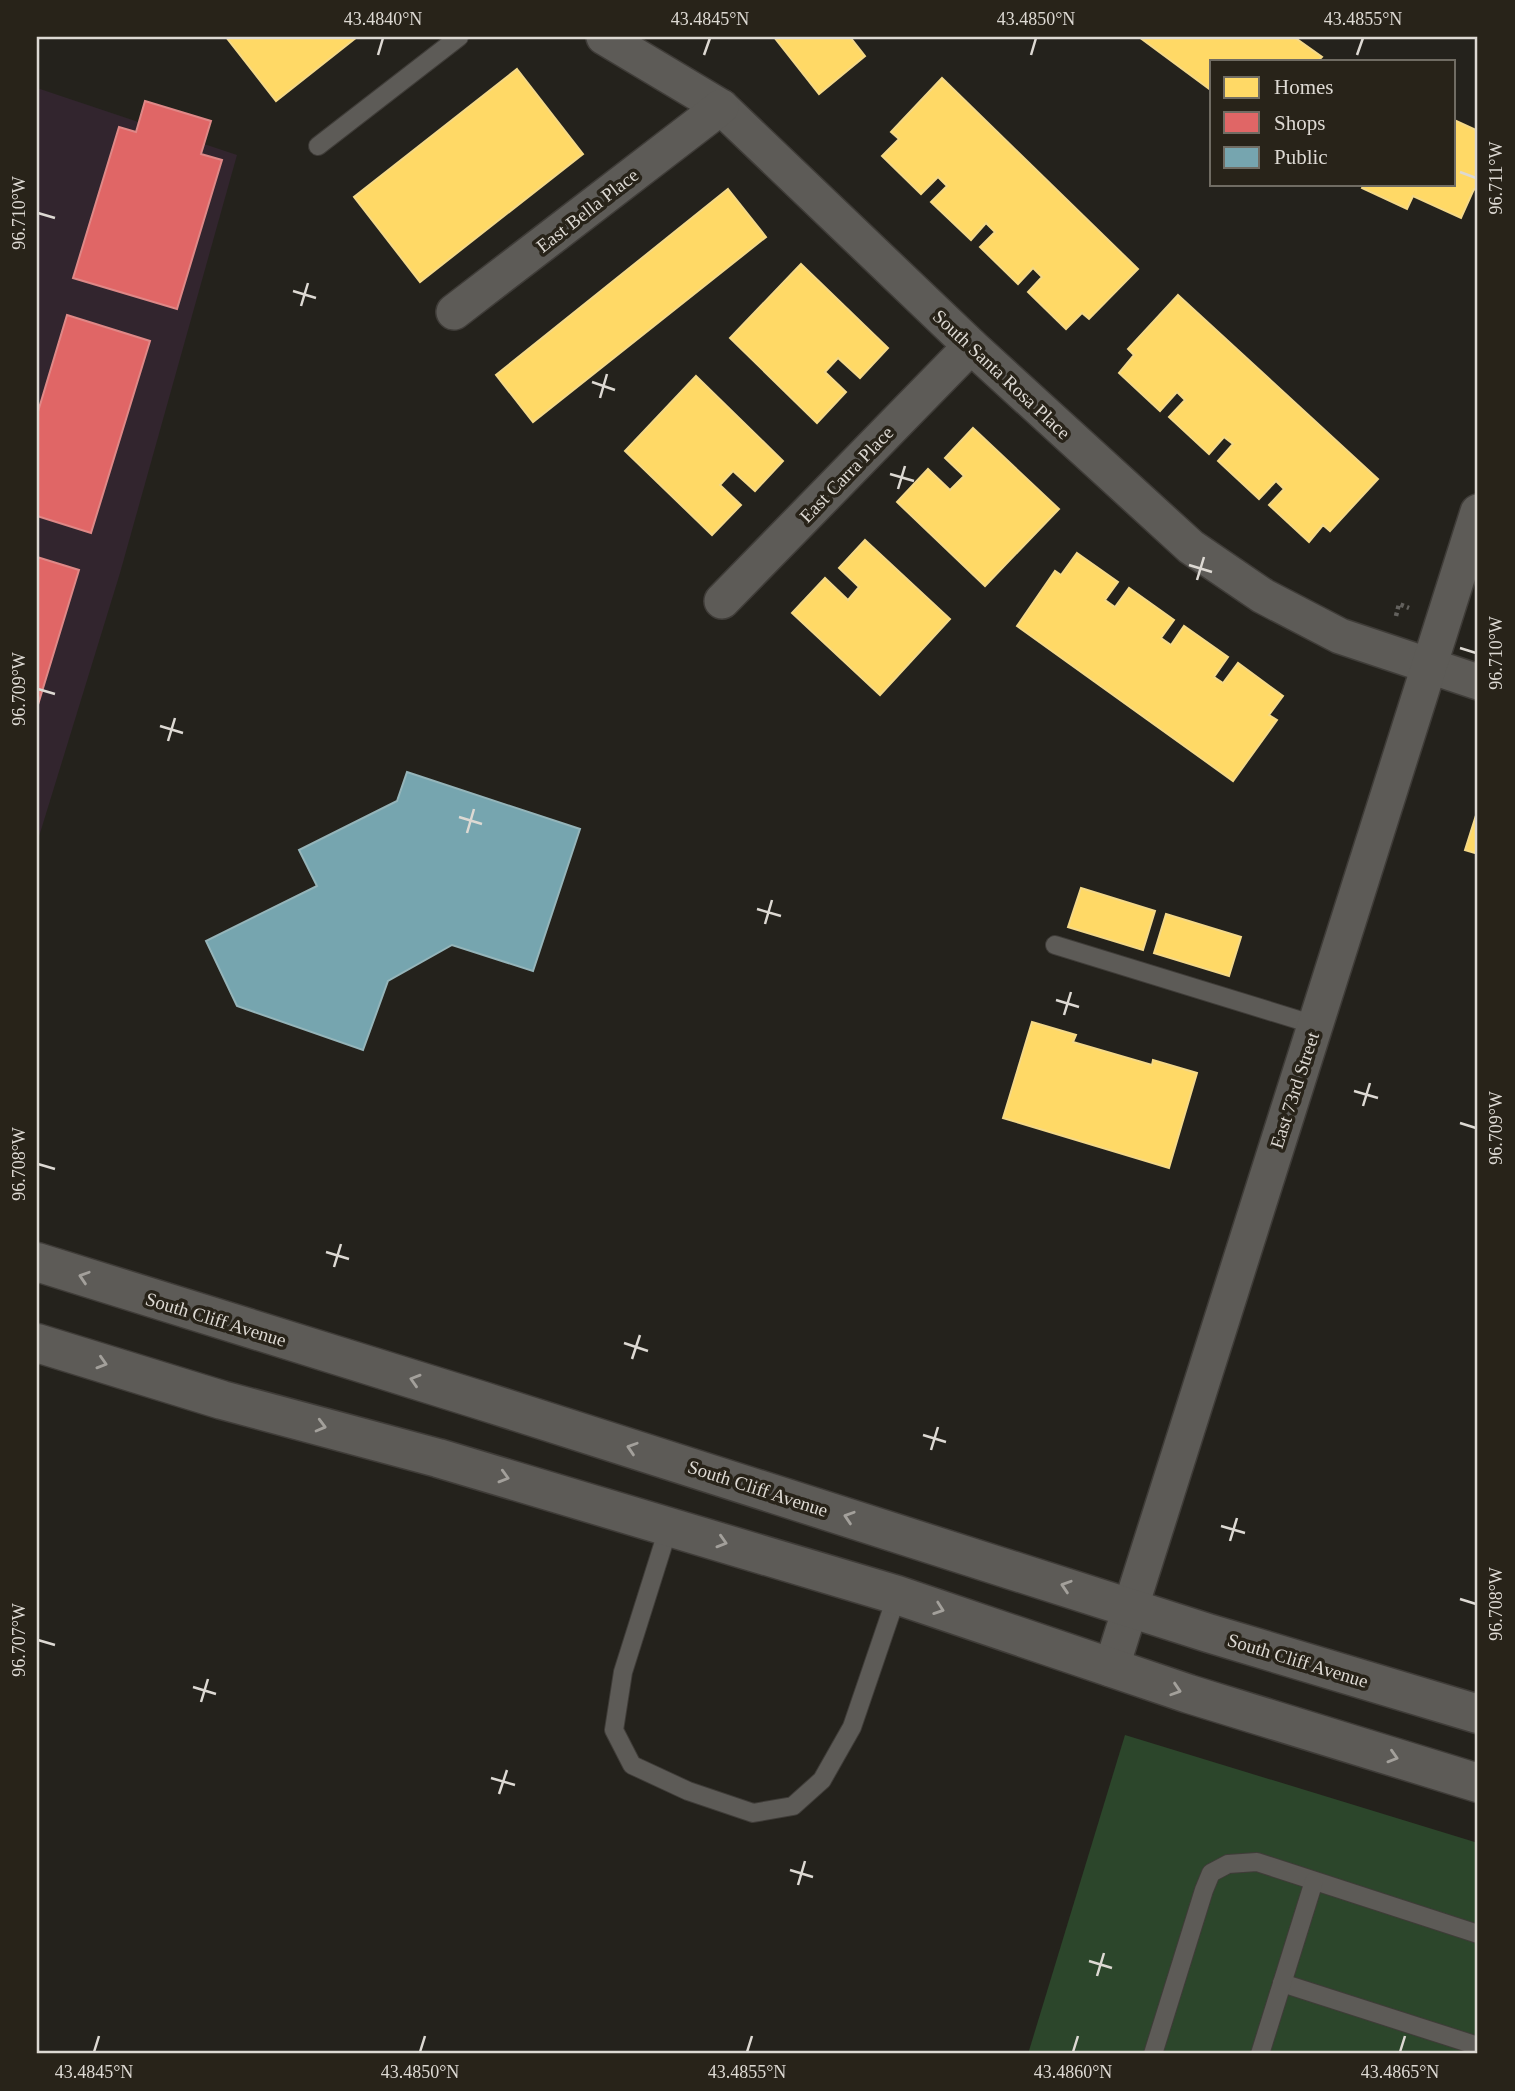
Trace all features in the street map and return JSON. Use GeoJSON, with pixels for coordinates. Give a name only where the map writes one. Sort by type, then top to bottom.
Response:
{"type":"FeatureCollection","features":[{"type":"Feature","properties":{"kind":"main road","name":"South Cliff Avenue"},"geometry":{"type":"LineString","coordinates":[[37,1262],[483,1401],[1208,1633],[1478,1714]]}},
{"type":"Feature","properties":{"kind":"main road"},"geometry":{"type":"LineString","coordinates":[[37,1343],[222,1400],[438,1458],[897,1595],[1111,1669],[1478,1783]]}},
{"type":"Feature","properties":{"kind":"street","name":"South Santa Rosa Place"},"geometry":{"type":"LineString","coordinates":[[606,37],[720,107],[971,346],[1191,547],[1263,596],[1340,636],[1478,682]]}},
{"type":"Feature","properties":{"kind":"street","name":"East Bella Place"},"geometry":{"type":"LineString","coordinates":[[454,312],[720,107]]}},
{"type":"Feature","properties":{"kind":"street","name":"East Carra Place"},"geometry":{"type":"LineString","coordinates":[[722,601],[971,346]]}},
{"type":"Feature","properties":{"kind":"street","name":"East 73rd Street"},"geometry":{"type":"LineString","coordinates":[[1111,1669],[1478,512]]}},
{"type":"Feature","properties":{"kind":"lane"},"geometry":{"type":"LineString","coordinates":[[318,146],[458,37]]}},
{"type":"Feature","properties":{"kind":"lane"},"geometry":{"type":"LineString","coordinates":[[1055,945],[1315,1025]]}},
{"type":"Feature","properties":{"kind":"lane"},"geometry":{"type":"LineString","coordinates":[[669,1526],[623,1672],[614,1730],[632,1765],[688,1791],[753,1812],[793,1806],[822,1780],[852,1727],[897,1595]]}},
{"type":"Feature","properties":{"kind":"lane"},"geometry":{"type":"LineString","coordinates":[[1153,2054],[1211,1873],[1228,1864],[1257,1863],[1478,1934]]}},
{"type":"Feature","properties":{"kind":"lane"},"geometry":{"type":"LineString","coordinates":[[1260,2054],[1314,1881]]}},
{"type":"Feature","properties":{"kind":"lane"},"geometry":{"type":"LineString","coordinates":[[1282,1983],[1478,2046]]}},
{"type":"Feature","properties":{"kind":"shaded area"},"geometry":{"type":"Polygon","coordinates":[[[37,88],[237,155],[120,573],[37,843],[37,88]]]}},
{"type":"Feature","properties":{"kind":"green space"},"geometry":{"type":"Polygon","coordinates":[[[1125,1735],[1478,1843],[1478,2054],[1028,2054],[1125,1735]]]}},
{"type":"Feature","properties":{"kind":"building: Homes"},"geometry":{"type":"Polygon","coordinates":[[[226,37],[357,37],[276,101],[226,37]]]}},
{"type":"Feature","properties":{"kind":"building: Homes"},"geometry":{"type":"Polygon","coordinates":[[[774,37],[850,37],[865,56],[819,94],[774,37]]]}},
{"type":"Feature","properties":{"kind":"building: Homes"},"geometry":{"type":"Polygon","coordinates":[[[1139,37],[1294,37],[1322,57],[1319,60],[1210,60],[1210,90],[1139,37]]]}},
{"type":"Feature","properties":{"kind":"building: Homes"},"geometry":{"type":"Polygon","coordinates":[[[517,69],[583,154],[420,282],[354,197],[517,69]]]}},
{"type":"Feature","properties":{"kind":"building: Homes"},"geometry":{"type":"Polygon","coordinates":[[[942,78],[1138,269],[1089,319],[1082,313],[1066,329],[1028,292],[1042,277],[1033,268],[1018,284],[980,247],[995,232],[986,223],[971,240],[931,202],[947,186],[938,177],[921,194],[882,156],[899,139],[891,132],[942,78]]]}},
{"type":"Feature","properties":{"kind":"building: Homes"},"geometry":{"type":"Polygon","coordinates":[[[1456,121],[1478,131],[1478,191],[1474,189],[1461,218],[1413,196],[1407,209],[1362,188],[1456,186],[1456,121]]]}},
{"type":"Feature","properties":{"kind":"building: Homes"},"geometry":{"type":"Polygon","coordinates":[[[728,189],[766,237],[533,422],[496,375],[728,189]]]}},
{"type":"Feature","properties":{"kind":"building: Homes"},"geometry":{"type":"Polygon","coordinates":[[[801,264],[888,348],[860,378],[838,358],[825,372],[846,392],[817,423],[730,338],[801,264]]]}},
{"type":"Feature","properties":{"kind":"building: Homes"},"geometry":{"type":"Polygon","coordinates":[[[1178,295],[1378,479],[1330,531],[1323,525],[1309,542],[1269,505],[1284,489],[1276,481],[1259,499],[1218,461],[1233,444],[1224,437],[1209,454],[1169,417],[1185,400],[1177,392],[1160,411],[1119,373],[1134,355],[1128,349],[1178,295]]]}},
{"type":"Feature","properties":{"kind":"building: Homes"},"geometry":{"type":"Polygon","coordinates":[[[696,376],[783,461],[755,491],[733,471],[720,485],[741,505],[712,535],[625,451],[696,376]]]}},
{"type":"Feature","properties":{"kind":"building: Homes"},"geometry":{"type":"Polygon","coordinates":[[[973,428],[1059,509],[985,586],[897,502],[928,469],[950,490],[964,476],[945,458],[973,428]]]}},
{"type":"Feature","properties":{"kind":"building: Homes"},"geometry":{"type":"Polygon","coordinates":[[[865,540],[950,619],[880,695],[792,613],[825,578],[848,600],[859,587],[839,568],[865,540]]]}},
{"type":"Feature","properties":{"kind":"building: Homes"},"geometry":{"type":"Polygon","coordinates":[[[1077,553],[1118,582],[1105,600],[1115,607],[1129,588],[1174,620],[1161,638],[1171,645],[1184,626],[1228,657],[1214,677],[1223,683],[1238,663],[1283,696],[1269,715],[1277,720],[1233,781],[1017,626],[1055,571],[1061,575],[1077,553]]]}},
{"type":"Feature","properties":{"kind":"building: Homes"},"geometry":{"type":"Polygon","coordinates":[[[1478,809],[1478,854],[1465,850],[1478,809]]]}},
{"type":"Feature","properties":{"kind":"building: Homes"},"geometry":{"type":"Polygon","coordinates":[[[1081,888],[1155,911],[1143,950],[1068,927],[1081,888]]]}},
{"type":"Feature","properties":{"kind":"building: Homes"},"geometry":{"type":"Polygon","coordinates":[[[1166,914],[1241,937],[1229,976],[1154,953],[1166,914]]]}},
{"type":"Feature","properties":{"kind":"building: Homes"},"geometry":{"type":"Polygon","coordinates":[[[1032,1022],[1076,1035],[1073,1042],[1152,1065],[1153,1060],[1197,1073],[1169,1168],[1003,1118],[1032,1022]]]}},
{"type":"Feature","properties":{"kind":"building: Shops"},"geometry":{"type":"Polygon","coordinates":[[[145,101],[211,121],[201,154],[222,160],[177,309],[73,278],[119,127],[136,132],[145,101]]]}},
{"type":"Feature","properties":{"kind":"building: Shops"},"geometry":{"type":"Polygon","coordinates":[[[67,315],[150,341],[91,533],[37,516],[37,415],[67,315]]]}},
{"type":"Feature","properties":{"kind":"building: Shops"},"geometry":{"type":"Polygon","coordinates":[[[37,557],[79,570],[37,708],[37,557]]]}},
{"type":"Feature","properties":{"kind":"building: Public"},"geometry":{"type":"Polygon","coordinates":[[[407,772],[580,829],[533,971],[452,945],[388,981],[363,1050],[237,1006],[206,941],[317,886],[299,850],[397,801],[407,772]]]}}]}
